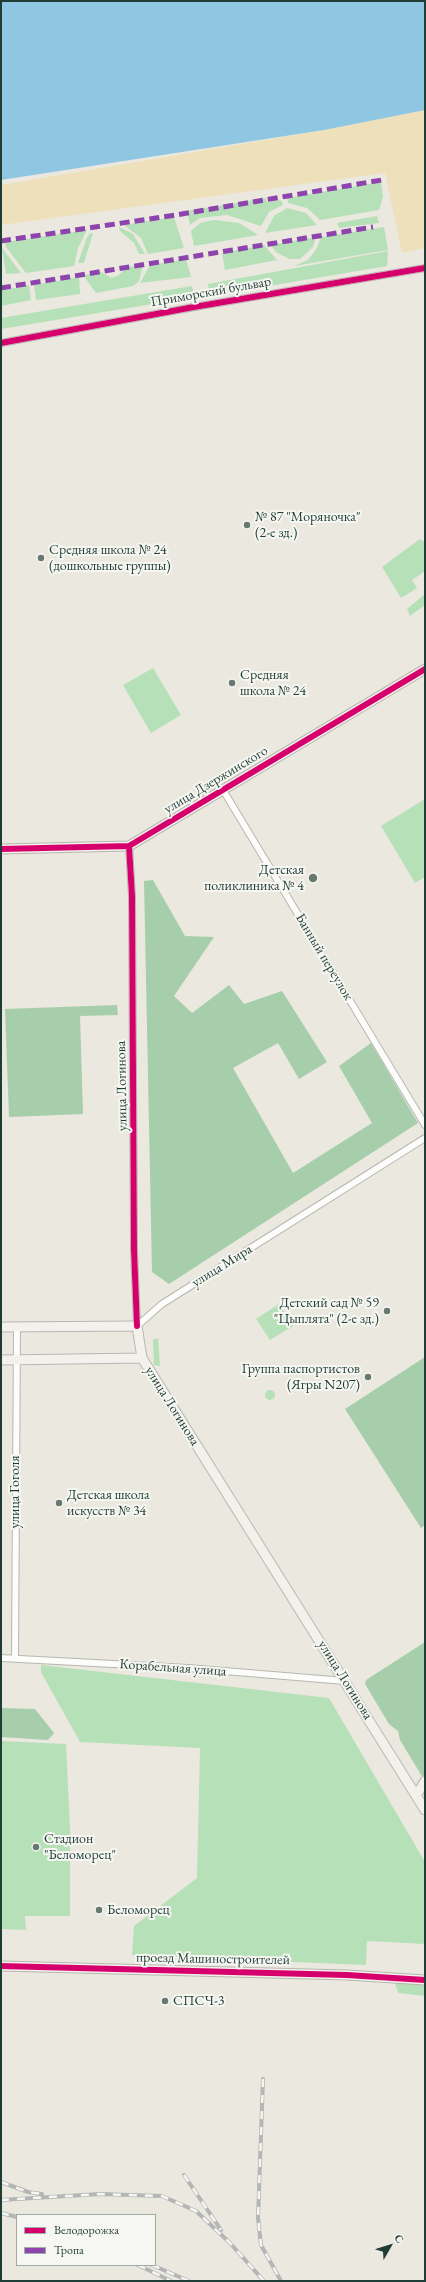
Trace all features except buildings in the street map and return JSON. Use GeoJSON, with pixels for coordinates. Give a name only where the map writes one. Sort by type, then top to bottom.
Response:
{"type":"FeatureCollection","features":[{"type":"Feature","properties":{"kind":"street","name":"Приморский бульвар"},"geometry":{"type":"LineString","coordinates":[[1,343],[194,307],[425,268]]}},
{"type":"Feature","properties":{"kind":"street","name":"улица Дзержинского"},"geometry":{"type":"LineString","coordinates":[[1,849],[129,846],[425,669]]}},
{"type":"Feature","properties":{"kind":"street","name":"Банный переулок"},"geometry":{"type":"LineString","coordinates":[[223,790],[425,1125]]}},
{"type":"Feature","properties":{"kind":"street","name":"улица Логинова"},"geometry":{"type":"LineString","coordinates":[[129,846],[132,896],[134,1250],[137,1326],[142,1358],[425,1808]]}},
{"type":"Feature","properties":{"kind":"street","name":"улица Мира"},"geometry":{"type":"LineString","coordinates":[[137,1326],[162,1304],[425,1138]]}},
{"type":"Feature","properties":{"kind":"street"},"geometry":{"type":"LineString","coordinates":[[1,1327],[137,1326]]}},
{"type":"Feature","properties":{"kind":"street","name":"улица Гоголя"},"geometry":{"type":"LineString","coordinates":[[15,1658],[17,1327]]}},
{"type":"Feature","properties":{"kind":"street"},"geometry":{"type":"LineString","coordinates":[[1,1360],[142,1358]]}},
{"type":"Feature","properties":{"kind":"street","name":"Корабельная улица"},"geometry":{"type":"LineString","coordinates":[[1,1658],[345,1681]]}},
{"type":"Feature","properties":{"kind":"street"},"geometry":{"type":"LineString","coordinates":[[417,1794],[425,1781]]}},
{"type":"Feature","properties":{"kind":"street","name":"проезд Машиностроителей"},"geometry":{"type":"LineString","coordinates":[[1,1966],[363,1975],[425,1980]]}},
{"type":"Feature","properties":{"kind":"green space"},"geometry":{"type":"Polygon","coordinates":[[[381,182],[383,196],[379,210],[320,220],[307,208],[288,203],[287,198],[381,182]]]}},
{"type":"Feature","properties":{"kind":"green space"},"geometry":{"type":"Polygon","coordinates":[[[266,198],[267,202],[281,200],[283,205],[269,212],[261,226],[227,215],[200,218],[190,225],[187,211],[266,198]]]}},
{"type":"Feature","properties":{"kind":"green space"},"geometry":{"type":"Polygon","coordinates":[[[287,208],[306,213],[317,225],[265,233],[274,216],[287,208]]]}},
{"type":"Feature","properties":{"kind":"green space"},"geometry":{"type":"Polygon","coordinates":[[[377,216],[379,223],[339,228],[337,223],[377,216]]]}},
{"type":"Feature","properties":{"kind":"green space"},"geometry":{"type":"Polygon","coordinates":[[[174,217],[184,248],[148,254],[141,238],[124,225],[174,217]]]}},
{"type":"Feature","properties":{"kind":"green space"},"geometry":{"type":"Polygon","coordinates":[[[214,220],[239,223],[258,235],[194,246],[191,231],[200,223],[214,220]]]}},
{"type":"Feature","properties":{"kind":"green space"},"geometry":{"type":"Polygon","coordinates":[[[119,227],[133,234],[145,254],[139,254],[134,243],[120,231],[119,227]]]}},
{"type":"Feature","properties":{"kind":"green space"},"geometry":{"type":"Polygon","coordinates":[[[384,227],[388,250],[294,266],[308,260],[317,248],[321,237],[384,227]]]}},
{"type":"Feature","properties":{"kind":"green space"},"geometry":{"type":"Polygon","coordinates":[[[87,230],[78,248],[74,266],[26,273],[6,247],[5,242],[87,230]]]}},
{"type":"Feature","properties":{"kind":"green space"},"geometry":{"type":"Polygon","coordinates":[[[93,233],[84,263],[78,263],[87,237],[93,233]]]}},
{"type":"Feature","properties":{"kind":"green space"},"geometry":{"type":"Polygon","coordinates":[[[316,237],[313,247],[300,259],[290,259],[277,253],[270,245],[316,237]]]}},
{"type":"Feature","properties":{"kind":"green space"},"geometry":{"type":"Polygon","coordinates":[[[264,245],[277,260],[225,270],[222,253],[264,245]]]}},
{"type":"Feature","properties":{"kind":"green space"},"geometry":{"type":"Polygon","coordinates":[[[2,248],[21,273],[6,274],[2,248]]]}},
{"type":"Feature","properties":{"kind":"green space"},"geometry":{"type":"Polygon","coordinates":[[[388,251],[387,266],[210,296],[208,284],[388,251]]]}},
{"type":"Feature","properties":{"kind":"green space"},"geometry":{"type":"Polygon","coordinates":[[[186,259],[191,277],[140,283],[150,265],[186,259]]]}},
{"type":"Feature","properties":{"kind":"green space"},"geometry":{"type":"Polygon","coordinates":[[[143,265],[139,281],[133,286],[96,293],[83,275],[101,272],[112,278],[119,275],[127,267],[143,265]]]}},
{"type":"Feature","properties":{"kind":"green space"},"geometry":{"type":"Polygon","coordinates":[[[79,277],[80,294],[36,300],[34,285],[79,277]]]}},
{"type":"Feature","properties":{"kind":"green space"},"geometry":{"type":"Polygon","coordinates":[[[29,285],[31,300],[1,306],[1,291],[29,285]]]}},
{"type":"Feature","properties":{"kind":"green space"},"geometry":{"type":"Polygon","coordinates":[[[192,286],[195,297],[1,329],[1,318],[192,286]]]}},
{"type":"Feature","properties":{"kind":"green space"},"geometry":{"type":"Polygon","coordinates":[[[420,539],[425,542],[425,571],[412,580],[417,588],[401,598],[382,567],[420,539]]]}},
{"type":"Feature","properties":{"kind":"green space"},"geometry":{"type":"Polygon","coordinates":[[[425,594],[425,605],[410,616],[407,609],[425,594]]]}},
{"type":"Feature","properties":{"kind":"green space"},"geometry":{"type":"Polygon","coordinates":[[[153,668],[181,715],[151,733],[123,685],[153,668]]]}},
{"type":"Feature","properties":{"kind":"green space"},"geometry":{"type":"Polygon","coordinates":[[[425,799],[425,877],[415,883],[381,826],[425,799]]]}},
{"type":"Feature","properties":{"kind":"green space"},"geometry":{"type":"Polygon","coordinates":[[[153,880],[185,936],[214,937],[174,996],[192,1013],[229,985],[244,1004],[282,991],[327,1062],[299,1079],[278,1043],[233,1068],[293,1173],[372,1123],[339,1066],[371,1043],[418,1123],[169,1284],[152,1272],[144,881],[153,880]]]}},
{"type":"Feature","properties":{"kind":"green space"},"geometry":{"type":"Polygon","coordinates":[[[117,1005],[118,1015],[80,1016],[83,1114],[9,1117],[5,1009],[117,1005]]]}},
{"type":"Feature","properties":{"kind":"green space"},"geometry":{"type":"Polygon","coordinates":[[[279,1304],[293,1326],[270,1340],[256,1319],[279,1304]]]}},
{"type":"Feature","properties":{"kind":"green space"},"geometry":{"type":"Polygon","coordinates":[[[158,1338],[160,1366],[154,1365],[153,1340],[158,1338]]]}},
{"type":"Feature","properties":{"kind":"green space"},"geometry":{"type":"Polygon","coordinates":[[[425,1357],[425,1525],[421,1528],[345,1409],[425,1357]]]}},
{"type":"Feature","properties":{"kind":"green space"},"geometry":{"type":"Polygon","coordinates":[[[268,1390],[272,1390],[274,1391],[274,1399],[268,1400],[265,1397],[265,1393],[268,1390]]]}},
{"type":"Feature","properties":{"kind":"green space"},"geometry":{"type":"Polygon","coordinates":[[[425,1642],[425,1774],[423,1778],[400,1740],[398,1731],[389,1724],[365,1684],[366,1680],[425,1642]]]}},
{"type":"Feature","properties":{"kind":"green space"},"geometry":{"type":"Polygon","coordinates":[[[41,1665],[329,1698],[425,1862],[425,1944],[367,1941],[366,1965],[132,1955],[134,1926],[197,1878],[200,1748],[80,1742],[41,1672],[41,1665]]]}},
{"type":"Feature","properties":{"kind":"green space"},"geometry":{"type":"Polygon","coordinates":[[[1,1708],[35,1709],[54,1733],[48,1740],[1,1737],[1,1708]]]}},
{"type":"Feature","properties":{"kind":"green space","name":"Стадион \"Беломорец\""},"geometry":{"type":"Polygon","coordinates":[[[1,1741],[66,1744],[70,1829],[70,1916],[25,1916],[26,1930],[1,1929],[1,1741]]]}},
{"type":"Feature","properties":{"kind":"green space"},"geometry":{"type":"Polygon","coordinates":[[[399,1979],[425,1983],[425,1996],[398,1993],[395,1983],[399,1979]]]}},
{"type":"Feature","properties":{"kind":"sand"},"geometry":{"type":"Polygon","coordinates":[[[425,110],[425,248],[402,253],[385,173],[1,225],[1,185],[324,130],[425,110]]]}},
{"type":"Feature","properties":{"kind":"water"},"geometry":{"type":"Polygon","coordinates":[[[1,1],[425,1],[425,110],[324,130],[1,180],[1,1]]]}},
{"type":"Feature","properties":{"kind":"railway"},"geometry":{"type":"LineString","coordinates":[[263,2079],[258,2218],[261,2245],[281,2281]]}},
{"type":"Feature","properties":{"kind":"railway"},"geometry":{"type":"LineString","coordinates":[[184,2175],[221,2230]]}},
{"type":"Feature","properties":{"kind":"railway"},"geometry":{"type":"LineString","coordinates":[[1,2182],[28,2192],[42,2194]]}},
{"type":"Feature","properties":{"kind":"railway"},"geometry":{"type":"LineString","coordinates":[[1,2200],[100,2194],[162,2196],[196,2211],[230,2243],[264,2281]]}},
{"type":"Feature","properties":{"kind":"railway"},"geometry":{"type":"LineString","coordinates":[[1,2213],[16,2217]]}},
{"type":"Feature","properties":{"kind":"railway"},"geometry":{"type":"LineString","coordinates":[[140,2266],[171,2281]]}},
{"type":"Feature","properties":{"kind":"railway"},"geometry":{"type":"LineString","coordinates":[[154,2266],[189,2281]]}},
{"type":"Feature","properties":{"kind":"marked path"},"geometry":{"type":"LineString","coordinates":[[1,241],[176,215],[382,180]]}},
{"type":"Feature","properties":{"kind":"marked path"},"geometry":{"type":"LineString","coordinates":[[1,288],[373,227]]}},
{"type":"Feature","properties":{"kind":"cycle path"},"geometry":{"type":"LineString","coordinates":[[1,343],[194,307],[425,268]]}},
{"type":"Feature","properties":{"kind":"cycle path"},"geometry":{"type":"LineString","coordinates":[[1,849],[129,846],[425,669]]}},
{"type":"Feature","properties":{"kind":"cycle path"},"geometry":{"type":"LineString","coordinates":[[129,846],[132,896],[134,1250],[137,1326]]}},
{"type":"Feature","properties":{"kind":"cycle path"},"geometry":{"type":"LineString","coordinates":[[1,1966],[347,1975],[425,1980]]}},
{"type":"Feature","properties":{"kind":"place","name":"№ 87 \"Моряночка\" (2-е зд.)"},"geometry":{"type":"Point","coordinates":[247,525]}},
{"type":"Feature","properties":{"kind":"place","name":"Средняя школа № 24 (дошкольные группы)"},"geometry":{"type":"Point","coordinates":[41,558]}},
{"type":"Feature","properties":{"kind":"place","name":"Средняя школа № 24"},"geometry":{"type":"Point","coordinates":[232,683]}},
{"type":"Feature","properties":{"kind":"place","name":"Детская поликлиника № 4"},"geometry":{"type":"Point","coordinates":[313,878]}},
{"type":"Feature","properties":{"kind":"place","name":"Детский сад № 59 \"Цыплята\" (2-е зд.)"},"geometry":{"type":"Point","coordinates":[387,1311]}},
{"type":"Feature","properties":{"kind":"place","name":"Группа паспортистов (Ягры N207)"},"geometry":{"type":"Point","coordinates":[368,1377]}},
{"type":"Feature","properties":{"kind":"place","name":"Детская школа искусств № 34"},"geometry":{"type":"Point","coordinates":[59,1503]}},
{"type":"Feature","properties":{"kind":"place","name":"Стадион \"Беломорец\""},"geometry":{"type":"Point","coordinates":[36,1847]}},
{"type":"Feature","properties":{"kind":"place","name":"Беломорец"},"geometry":{"type":"Point","coordinates":[99,1910]}},
{"type":"Feature","properties":{"kind":"place","name":"СПСЧ-3"},"geometry":{"type":"Point","coordinates":[165,2001]}}]}
